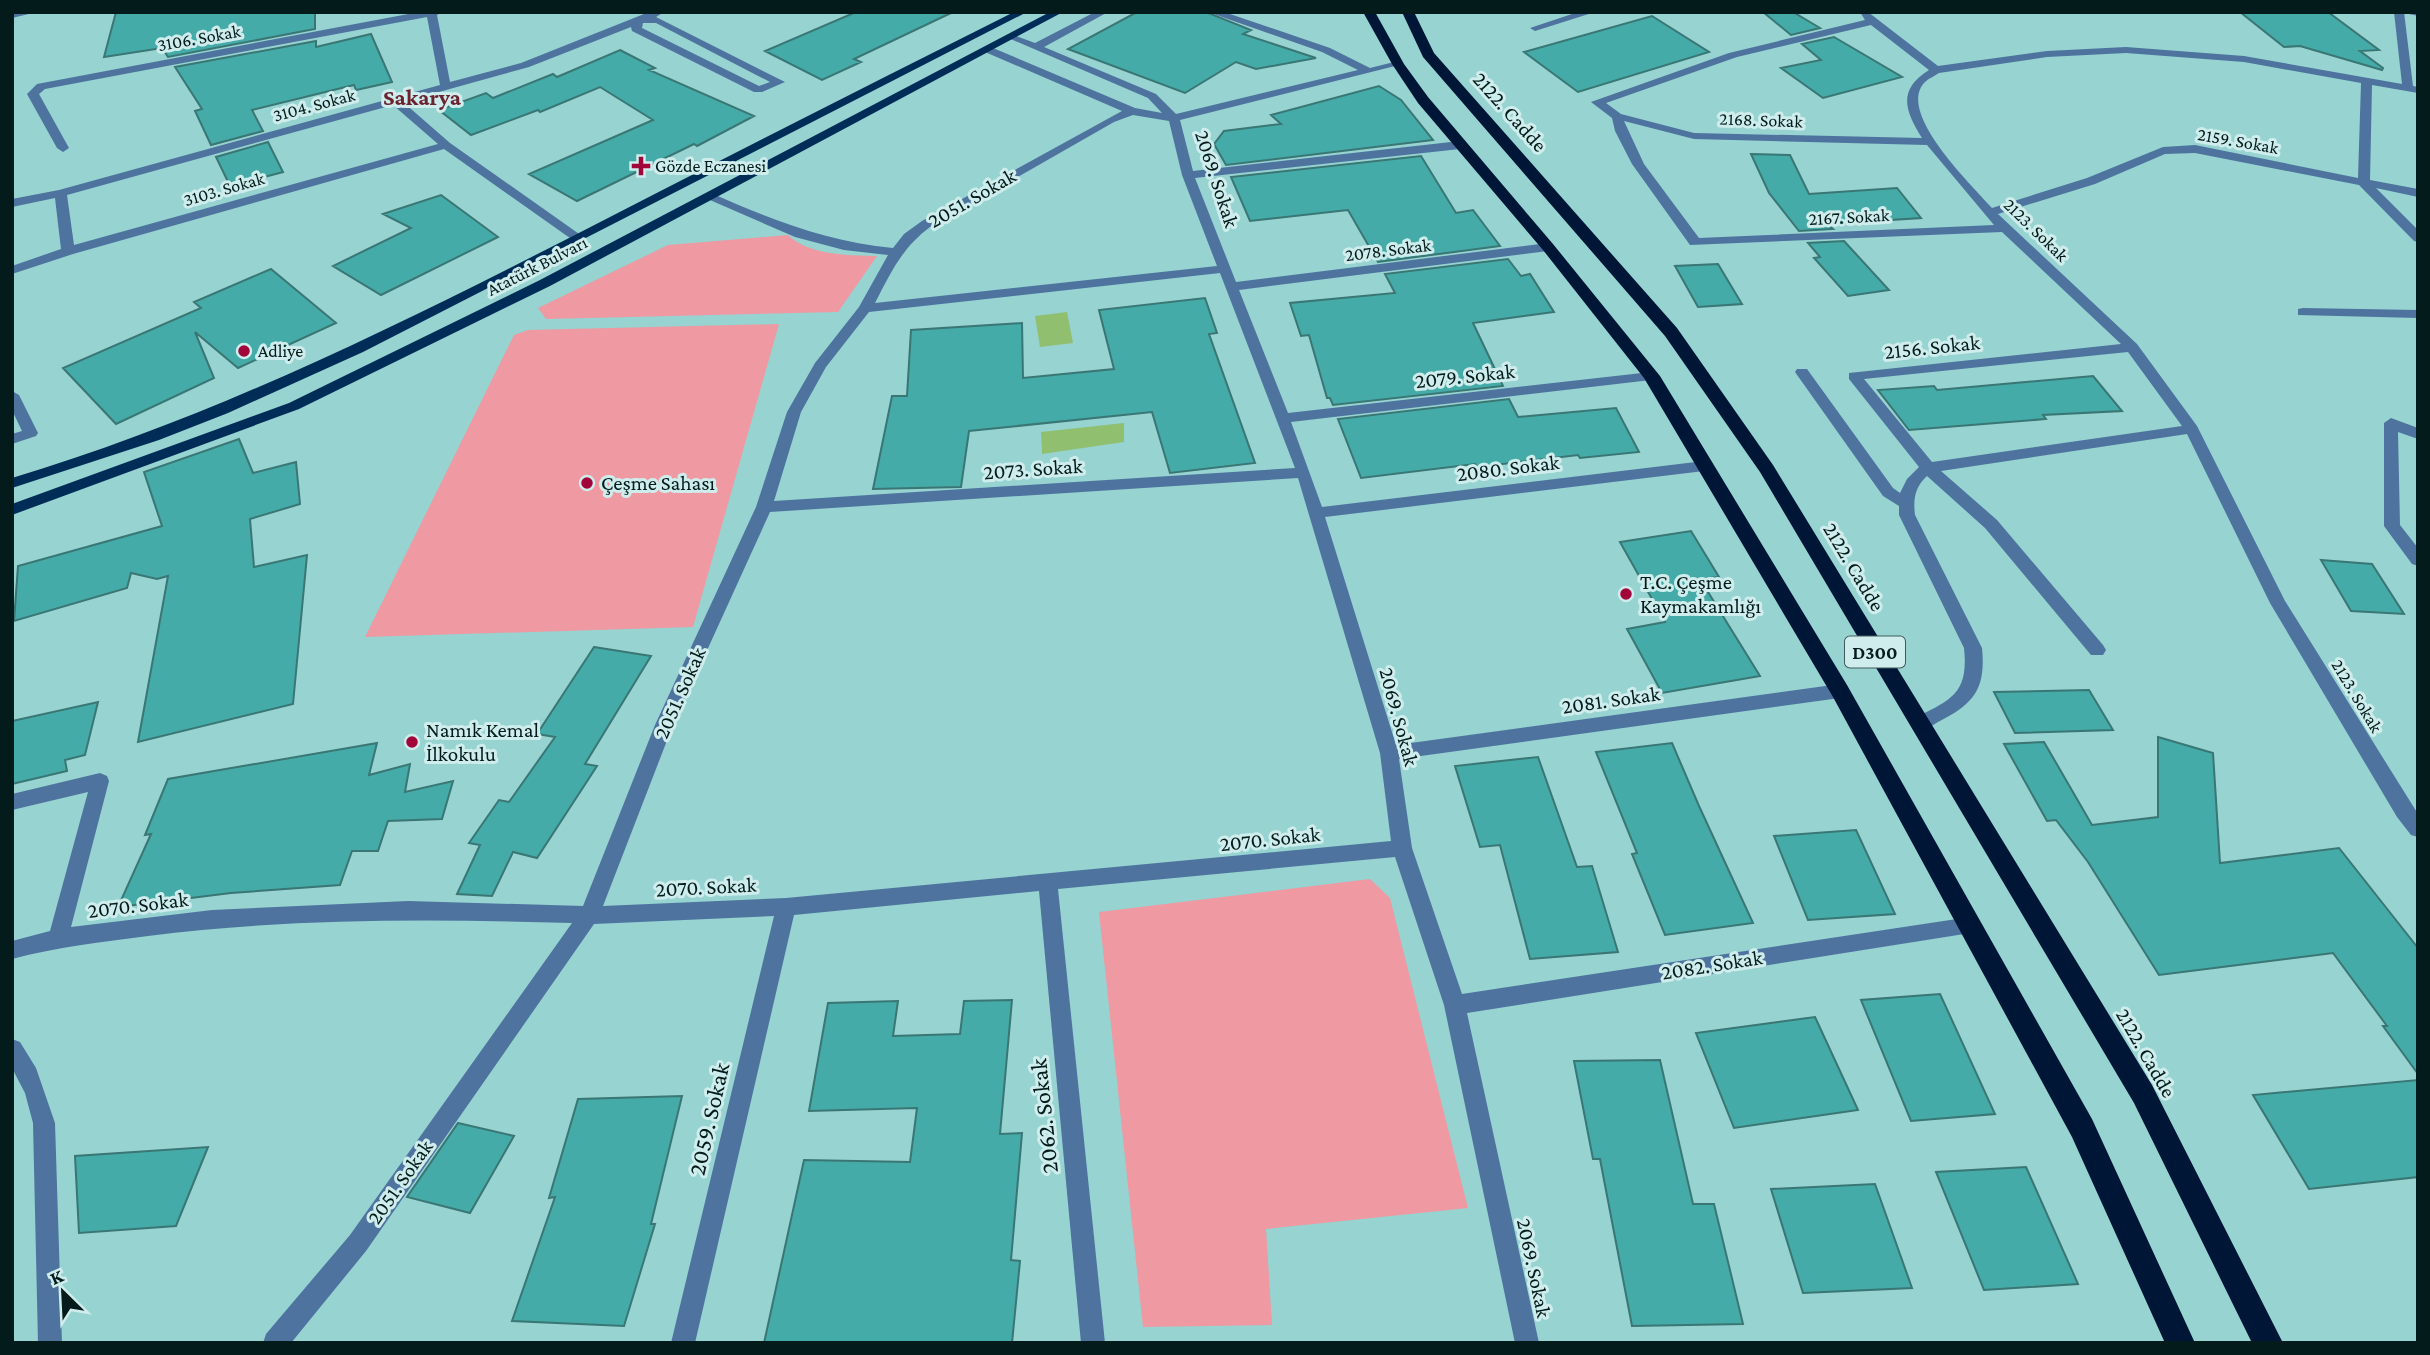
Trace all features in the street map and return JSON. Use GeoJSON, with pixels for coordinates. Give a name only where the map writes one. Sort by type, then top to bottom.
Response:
{"type":"FeatureCollection","features":[{"type":"Feature","properties":{"kind":"highway","name":"D300"},"geometry":{"type":"LineString","coordinates":[[1369,12],[1398,64],[1460,145],[1548,247],[1651,376],[1840,691],[2082,1128],[2180,1343]]}},
{"type":"Feature","properties":{"kind":"highway","name":"2122. Cadde"},"geometry":{"type":"LineString","coordinates":[[1408,12],[1428,54],[1453,86],[1671,332],[1767,469],[2143,1094],[2268,1343]]}},
{"type":"Feature","properties":{"kind":"main road","name":"Atatürk Bulvarı"},"geometry":{"type":"LineString","coordinates":[[12,483],[56,471],[263,393],[379,341],[1022,12]]}},
{"type":"Feature","properties":{"kind":"main road","name":"Atatürk Bulvarı"},"geometry":{"type":"LineString","coordinates":[[12,509],[294,406],[545,283],[1058,12]]}},
{"type":"Feature","properties":{"kind":"street"},"geometry":{"type":"LineString","coordinates":[[12,15],[32,12]]}},
{"type":"Feature","properties":{"kind":"street","name":"3104. Sokak"},"geometry":{"type":"LineString","coordinates":[[12,203],[61,193],[525,65],[629,19],[659,12]]}},
{"type":"Feature","properties":{"kind":"street"},"geometry":{"type":"LineString","coordinates":[[1035,47],[1103,12]]}},
{"type":"Feature","properties":{"kind":"street"},"geometry":{"type":"LineString","coordinates":[[1213,12],[1326,50],[1368,71]]}},
{"type":"Feature","properties":{"kind":"street"},"geometry":{"type":"LineString","coordinates":[[1535,28],[1590,12]]}},
{"type":"Feature","properties":{"kind":"street"},"geometry":{"type":"LineString","coordinates":[[1861,12],[1936,69],[2047,54],[2126,50],[2244,59],[2413,89],[2399,12]]}},
{"type":"Feature","properties":{"kind":"street"},"geometry":{"type":"LineString","coordinates":[[434,13],[446,88]]}},
{"type":"Feature","properties":{"kind":"street","name":"3106. Sokak"},"geometry":{"type":"LineString","coordinates":[[63,148],[33,94],[41,86],[410,15],[434,13]]}},
{"type":"Feature","properties":{"kind":"street"},"geometry":{"type":"LineString","coordinates":[[629,19],[658,20],[779,82],[758,90],[636,29],[629,19]]}},
{"type":"Feature","properties":{"kind":"street","name":"2168. Sokak"},"geometry":{"type":"LineString","coordinates":[[1873,21],[1733,55],[1597,102],[1617,116],[1694,136],[1930,142]]}},
{"type":"Feature","properties":{"kind":"street"},"geometry":{"type":"LineString","coordinates":[[1011,37],[1152,96],[1174,118]]}},
{"type":"Feature","properties":{"kind":"street"},"geometry":{"type":"LineString","coordinates":[[989,50],[1132,111],[1174,118],[1398,64]]}},
{"type":"Feature","properties":{"kind":"street","name":"2123. Sokak"},"geometry":{"type":"LineString","coordinates":[[1936,69],[1919,81],[1912,99],[1914,116],[1930,142],[1989,213],[2132,347],[2192,429],[2278,603],[2404,811],[2418,829]]}},
{"type":"Feature","properties":{"kind":"street"},"geometry":{"type":"LineString","coordinates":[[2367,81],[2364,183],[2418,238]]}},
{"type":"Feature","properties":{"kind":"street"},"geometry":{"type":"LineString","coordinates":[[769,86],[786,94]]}},
{"type":"Feature","properties":{"kind":"street"},"geometry":{"type":"LineString","coordinates":[[396,102],[446,145],[577,239]]}},
{"type":"Feature","properties":{"kind":"street","name":"2051. Sokak"},"geometry":{"type":"LineString","coordinates":[[275,1343],[358,1242],[589,915],[664,725],[764,507],[794,412],[820,366],[865,308],[896,252],[908,237],[926,224],[1110,120],[1132,111]]}},
{"type":"Feature","properties":{"kind":"street","name":"2167. Sokak"},"geometry":{"type":"LineString","coordinates":[[1617,116],[1620,131],[1656,189],[1695,242],[2005,228]]}},
{"type":"Feature","properties":{"kind":"street","name":"2069. Sokak"},"geometry":{"type":"LineString","coordinates":[[1174,118],[1188,175],[1304,473],[1389,753],[1402,848],[1455,1004],[1527,1343]]}},
{"type":"Feature","properties":{"kind":"street","name":"3103. Sokak"},"geometry":{"type":"LineString","coordinates":[[12,270],[68,251],[446,145]]}},
{"type":"Feature","properties":{"kind":"street"},"geometry":{"type":"LineString","coordinates":[[1188,175],[1460,145]]}},
{"type":"Feature","properties":{"kind":"street","name":"2159. Sokak"},"geometry":{"type":"LineString","coordinates":[[1989,213],[2091,181],[2163,151],[2194,149],[2418,193]]}},
{"type":"Feature","properties":{"kind":"street"},"geometry":{"type":"LineString","coordinates":[[61,193],[68,251]]}},
{"type":"Feature","properties":{"kind":"street"},"geometry":{"type":"LineString","coordinates":[[709,197],[810,240],[847,248],[896,252]]}},
{"type":"Feature","properties":{"kind":"street","name":"2078. Sokak"},"geometry":{"type":"LineString","coordinates":[[1232,287],[1548,247]]}},
{"type":"Feature","properties":{"kind":"street"},"geometry":{"type":"LineString","coordinates":[[865,308],[1225,269]]}},
{"type":"Feature","properties":{"kind":"street"},"geometry":{"type":"LineString","coordinates":[[2302,312],[2418,314]]}},
{"type":"Feature","properties":{"kind":"street","name":"2156. Sokak"},"geometry":{"type":"LineString","coordinates":[[1928,468],[1854,376],[2132,347]]}},
{"type":"Feature","properties":{"kind":"street"},"geometry":{"type":"LineString","coordinates":[[1802,372],[1888,492],[1905,503]]}},
{"type":"Feature","properties":{"kind":"street","name":"2079. Sokak"},"geometry":{"type":"LineString","coordinates":[[1284,418],[1651,376]]}},
{"type":"Feature","properties":{"kind":"street"},"geometry":{"type":"LineString","coordinates":[[12,396],[31,433],[12,439]]}},
{"type":"Feature","properties":{"kind":"street"},"geometry":{"type":"LineString","coordinates":[[2418,434],[2391,423],[2392,526],[2418,560]]}},
{"type":"Feature","properties":{"kind":"street"},"geometry":{"type":"LineString","coordinates":[[1919,724],[1963,700],[1974,685],[1977,666],[1973,648],[1912,529],[1905,503],[1912,481],[1928,468],[2192,429]]}},
{"type":"Feature","properties":{"kind":"street","name":"2080. Sokak"},"geometry":{"type":"LineString","coordinates":[[1316,513],[1704,466]]}},
{"type":"Feature","properties":{"kind":"street"},"geometry":{"type":"LineString","coordinates":[[1928,468],[1991,524],[2097,650]]}},
{"type":"Feature","properties":{"kind":"street","name":"2073. Sokak"},"geometry":{"type":"LineString","coordinates":[[764,507],[1304,473]]}},
{"type":"Feature","properties":{"kind":"street","name":"2081. Sokak"},"geometry":{"type":"LineString","coordinates":[[1389,753],[1840,691]]}},
{"type":"Feature","properties":{"kind":"street"},"geometry":{"type":"LineString","coordinates":[[12,802],[100,781],[58,938]]}},
{"type":"Feature","properties":{"kind":"street","name":"2070. Sokak"},"geometry":{"type":"LineString","coordinates":[[12,950],[58,938],[212,919],[408,910],[589,915],[786,906],[1048,884],[1402,848]]}},
{"type":"Feature","properties":{"kind":"street","name":"2062. Sokak"},"geometry":{"type":"LineString","coordinates":[[1048,884],[1093,1343]]}},
{"type":"Feature","properties":{"kind":"street","name":"2059. Sokak"},"geometry":{"type":"LineString","coordinates":[[683,1343],[786,906]]}},
{"type":"Feature","properties":{"kind":"street","name":"2082. Sokak"},"geometry":{"type":"LineString","coordinates":[[1455,1004],[1970,926]]}},
{"type":"Feature","properties":{"kind":"street"},"geometry":{"type":"LineString","coordinates":[[12,1049],[29,1073],[38,1094],[44,1124],[50,1343]]}},
{"type":"Feature","properties":{"kind":"shaded area"},"geometry":{"type":"Polygon","coordinates":[[[788,235],[818,251],[877,256],[838,312],[546,319],[538,308],[668,245],[788,235]]]}},
{"type":"Feature","properties":{"kind":"shaded area"},"geometry":{"type":"Polygon","coordinates":[[[1067,312],[1073,343],[1040,347],[1035,316],[1067,312]]]}},
{"type":"Feature","properties":{"kind":"shaded area","name":"Çeşme Sahası"},"geometry":{"type":"Polygon","coordinates":[[[779,324],[693,627],[365,637],[514,335],[528,330],[779,324]]]}},
{"type":"Feature","properties":{"kind":"shaded area"},"geometry":{"type":"Polygon","coordinates":[[[1124,423],[1124,442],[1042,454],[1041,432],[1124,423]]]}},
{"type":"Feature","properties":{"kind":"shaded area"},"geometry":{"type":"Polygon","coordinates":[[[1370,879],[1390,898],[1468,1208],[1266,1229],[1272,1325],[1143,1327],[1099,912],[1370,879]]]}},
{"type":"Feature","properties":{"kind":"building"},"geometry":{"type":"Polygon","coordinates":[[[116,12],[315,12],[315,29],[168,57],[162,48],[104,57],[116,12]]]}},
{"type":"Feature","properties":{"kind":"building"},"geometry":{"type":"Polygon","coordinates":[[[856,12],[953,12],[854,59],[861,62],[822,80],[765,51],[856,12]]]}},
{"type":"Feature","properties":{"kind":"building"},"geometry":{"type":"Polygon","coordinates":[[[1137,12],[1206,12],[1251,30],[1243,34],[1316,58],[1256,69],[1236,62],[1185,93],[1068,49],[1137,12]]]}},
{"type":"Feature","properties":{"kind":"building"},"geometry":{"type":"Polygon","coordinates":[[[1763,12],[1793,12],[1820,28],[1791,35],[1763,12]]]}},
{"type":"Feature","properties":{"kind":"building"},"geometry":{"type":"Polygon","coordinates":[[[2240,12],[2328,12],[2379,50],[2360,51],[2383,68],[2382,70],[2300,46],[2284,47],[2240,12]]]}},
{"type":"Feature","properties":{"kind":"building"},"geometry":{"type":"Polygon","coordinates":[[[1652,16],[1709,52],[1578,92],[1524,52],[1652,16]]]}},
{"type":"Feature","properties":{"kind":"building"},"geometry":{"type":"Polygon","coordinates":[[[371,34],[392,82],[356,90],[354,85],[252,110],[263,131],[211,145],[195,111],[202,109],[175,67],[316,41],[316,47],[371,34]]]}},
{"type":"Feature","properties":{"kind":"building"},"geometry":{"type":"Polygon","coordinates":[[[1834,37],[1902,77],[1823,98],[1781,68],[1821,60],[1802,44],[1834,37]]]}},
{"type":"Feature","properties":{"kind":"building"},"geometry":{"type":"Polygon","coordinates":[[[620,50],[655,68],[649,70],[754,116],[697,146],[694,144],[577,201],[529,174],[653,120],[600,87],[540,112],[538,110],[471,135],[439,110],[486,93],[493,98],[553,74],[557,77],[620,50]]]}},
{"type":"Feature","properties":{"kind":"building"},"geometry":{"type":"Polygon","coordinates":[[[1379,86],[1401,100],[1433,140],[1226,165],[1214,144],[1224,131],[1281,124],[1271,115],[1379,86]]]}},
{"type":"Feature","properties":{"kind":"building"},"geometry":{"type":"Polygon","coordinates":[[[268,142],[283,172],[230,186],[216,157],[268,142]]]}},
{"type":"Feature","properties":{"kind":"building"},"geometry":{"type":"Polygon","coordinates":[[[1751,154],[1790,155],[1809,194],[1897,188],[1921,218],[1827,224],[1833,229],[1799,231],[1769,193],[1751,154]]]}},
{"type":"Feature","properties":{"kind":"building"},"geometry":{"type":"Polygon","coordinates":[[[1421,156],[1456,213],[1473,210],[1500,246],[1378,262],[1348,210],[1250,221],[1231,177],[1421,156]]]}},
{"type":"Feature","properties":{"kind":"building"},"geometry":{"type":"Polygon","coordinates":[[[441,195],[498,237],[381,295],[333,266],[411,228],[383,214],[441,195]]]}},
{"type":"Feature","properties":{"kind":"building"},"geometry":{"type":"Polygon","coordinates":[[[1844,241],[1889,290],[1848,296],[1814,258],[1820,257],[1808,243],[1844,241]]]}},
{"type":"Feature","properties":{"kind":"building"},"geometry":{"type":"Polygon","coordinates":[[[1508,259],[1521,276],[1530,274],[1554,312],[1473,323],[1503,386],[1333,405],[1330,398],[1327,398],[1309,335],[1301,336],[1290,303],[1395,293],[1385,274],[1508,259]]]}},
{"type":"Feature","properties":{"kind":"building"},"geometry":{"type":"Polygon","coordinates":[[[1718,264],[1742,304],[1698,307],[1675,266],[1718,264]]]}},
{"type":"Feature","properties":{"kind":"building"},"geometry":{"type":"Polygon","coordinates":[[[271,269],[336,323],[238,368],[195,332],[214,378],[116,424],[63,368],[201,308],[194,302],[271,269]]]}},
{"type":"Feature","properties":{"kind":"building"},"geometry":{"type":"Polygon","coordinates":[[[1205,298],[1217,333],[1209,334],[1255,463],[1170,473],[1152,412],[969,431],[961,487],[873,489],[892,396],[907,396],[911,330],[1022,323],[1023,378],[1114,369],[1099,310],[1205,298]]]}},
{"type":"Feature","properties":{"kind":"building"},"geometry":{"type":"Polygon","coordinates":[[[2093,376],[2122,411],[2043,415],[2046,419],[1909,430],[1878,390],[1934,386],[1937,390],[2093,376]]]}},
{"type":"Feature","properties":{"kind":"building"},"geometry":{"type":"Polygon","coordinates":[[[1509,399],[1518,417],[1616,408],[1639,452],[1580,458],[1578,455],[1477,467],[1475,464],[1361,478],[1338,419],[1509,399]]]}},
{"type":"Feature","properties":{"kind":"building"},"geometry":{"type":"Polygon","coordinates":[[[239,439],[253,473],[296,462],[300,504],[250,519],[254,567],[307,555],[293,704],[138,742],[168,576],[157,579],[131,573],[127,588],[14,621],[18,566],[162,526],[144,472],[239,439]]]}},
{"type":"Feature","properties":{"kind":"building","name":"T.C. Çeşme Kaymakamlığı"},"geometry":{"type":"Polygon","coordinates":[[[1691,531],[1719,577],[1700,579],[1760,676],[1662,693],[1627,629],[1665,622],[1620,542],[1691,531]]]}},
{"type":"Feature","properties":{"kind":"building"},"geometry":{"type":"Polygon","coordinates":[[[2321,560],[2372,564],[2404,614],[2351,611],[2321,560]]]}},
{"type":"Feature","properties":{"kind":"building"},"geometry":{"type":"Polygon","coordinates":[[[594,647],[651,656],[585,764],[597,766],[537,858],[513,852],[492,896],[457,894],[480,845],[469,843],[499,800],[509,802],[555,737],[537,734],[594,647]]]}},
{"type":"Feature","properties":{"kind":"building"},"geometry":{"type":"Polygon","coordinates":[[[2089,690],[2113,730],[2015,733],[1994,692],[2089,690]]]}},
{"type":"Feature","properties":{"kind":"building"},"geometry":{"type":"Polygon","coordinates":[[[98,702],[85,755],[65,760],[67,771],[12,784],[12,721],[98,702]]]}},
{"type":"Feature","properties":{"kind":"building"},"geometry":{"type":"Polygon","coordinates":[[[2158,737],[2213,753],[2220,863],[2339,848],[2418,948],[2418,1074],[2383,1026],[2387,1026],[2333,953],[2159,975],[2088,862],[2056,820],[2047,821],[2004,744],[2044,742],[2092,825],[2158,817],[2158,737]]]}},
{"type":"Feature","properties":{"kind":"building"},"geometry":{"type":"Polygon","coordinates":[[[377,743],[369,775],[410,764],[405,792],[453,781],[442,819],[388,821],[378,851],[352,851],[340,885],[231,893],[118,907],[151,834],[145,835],[168,779],[377,743]]]}},
{"type":"Feature","properties":{"kind":"building"},"geometry":{"type":"Polygon","coordinates":[[[1672,743],[1753,923],[1665,935],[1632,854],[1637,853],[1596,752],[1672,743]]]}},
{"type":"Feature","properties":{"kind":"building"},"geometry":{"type":"Polygon","coordinates":[[[1538,757],[1577,867],[1592,866],[1618,952],[1530,959],[1500,845],[1480,847],[1455,766],[1538,757]]]}},
{"type":"Feature","properties":{"kind":"building"},"geometry":{"type":"Polygon","coordinates":[[[1856,830],[1895,914],[1808,920],[1774,836],[1856,830]]]}},
{"type":"Feature","properties":{"kind":"building"},"geometry":{"type":"Polygon","coordinates":[[[1940,994],[1995,1114],[1911,1121],[1861,1000],[1940,994]]]}},
{"type":"Feature","properties":{"kind":"building"},"geometry":{"type":"Polygon","coordinates":[[[1012,1000],[1000,1134],[1022,1133],[1011,1260],[1020,1261],[1012,1343],[764,1343],[804,1160],[910,1162],[917,1108],[809,1111],[828,1003],[898,1001],[893,1036],[960,1034],[964,1001],[1012,1000]]]}},
{"type":"Feature","properties":{"kind":"building"},"geometry":{"type":"Polygon","coordinates":[[[1815,1017],[1858,1110],[1734,1128],[1696,1033],[1815,1017]]]}},
{"type":"Feature","properties":{"kind":"building"},"geometry":{"type":"Polygon","coordinates":[[[1660,1060],[1693,1204],[1714,1204],[1743,1324],[1632,1326],[1600,1159],[1593,1159],[1574,1061],[1660,1060]]]}},
{"type":"Feature","properties":{"kind":"building"},"geometry":{"type":"Polygon","coordinates":[[[2418,1080],[2418,1177],[2309,1189],[2253,1095],[2418,1080]]]}},
{"type":"Feature","properties":{"kind":"building"},"geometry":{"type":"Polygon","coordinates":[[[682,1096],[651,1224],[655,1224],[624,1326],[512,1321],[555,1197],[549,1198],[578,1099],[682,1096]]]}},
{"type":"Feature","properties":{"kind":"building"},"geometry":{"type":"Polygon","coordinates":[[[458,1123],[514,1136],[470,1213],[407,1197],[458,1123]]]}},
{"type":"Feature","properties":{"kind":"building"},"geometry":{"type":"Polygon","coordinates":[[[208,1147],[176,1226],[79,1233],[75,1156],[208,1147]]]}},
{"type":"Feature","properties":{"kind":"building"},"geometry":{"type":"Polygon","coordinates":[[[2026,1167],[2078,1284],[1984,1290],[1936,1172],[2026,1167]]]}},
{"type":"Feature","properties":{"kind":"building"},"geometry":{"type":"Polygon","coordinates":[[[1875,1184],[1912,1288],[1803,1293],[1771,1189],[1875,1184]]]}},
{"type":"Feature","properties":{"kind":"place","name":"Gözde Eczanesi"},"geometry":{"type":"Point","coordinates":[641,166]}},
{"type":"Feature","properties":{"kind":"place","name":"Adliye"},"geometry":{"type":"Point","coordinates":[244,351]}},
{"type":"Feature","properties":{"kind":"place","name":"Çeşme Sahası"},"geometry":{"type":"Point","coordinates":[587,483]}},
{"type":"Feature","properties":{"kind":"place","name":"T.C. Çeşme Kaymakamlığı"},"geometry":{"type":"Point","coordinates":[1626,594]}},
{"type":"Feature","properties":{"kind":"place","name":"Namık Kemal İlkokulu"},"geometry":{"type":"Point","coordinates":[412,742]}},
{"type":"Feature","properties":{"kind":"district","name":"Sakarya"},"geometry":{"type":"Point","coordinates":[422,97]}}]}
